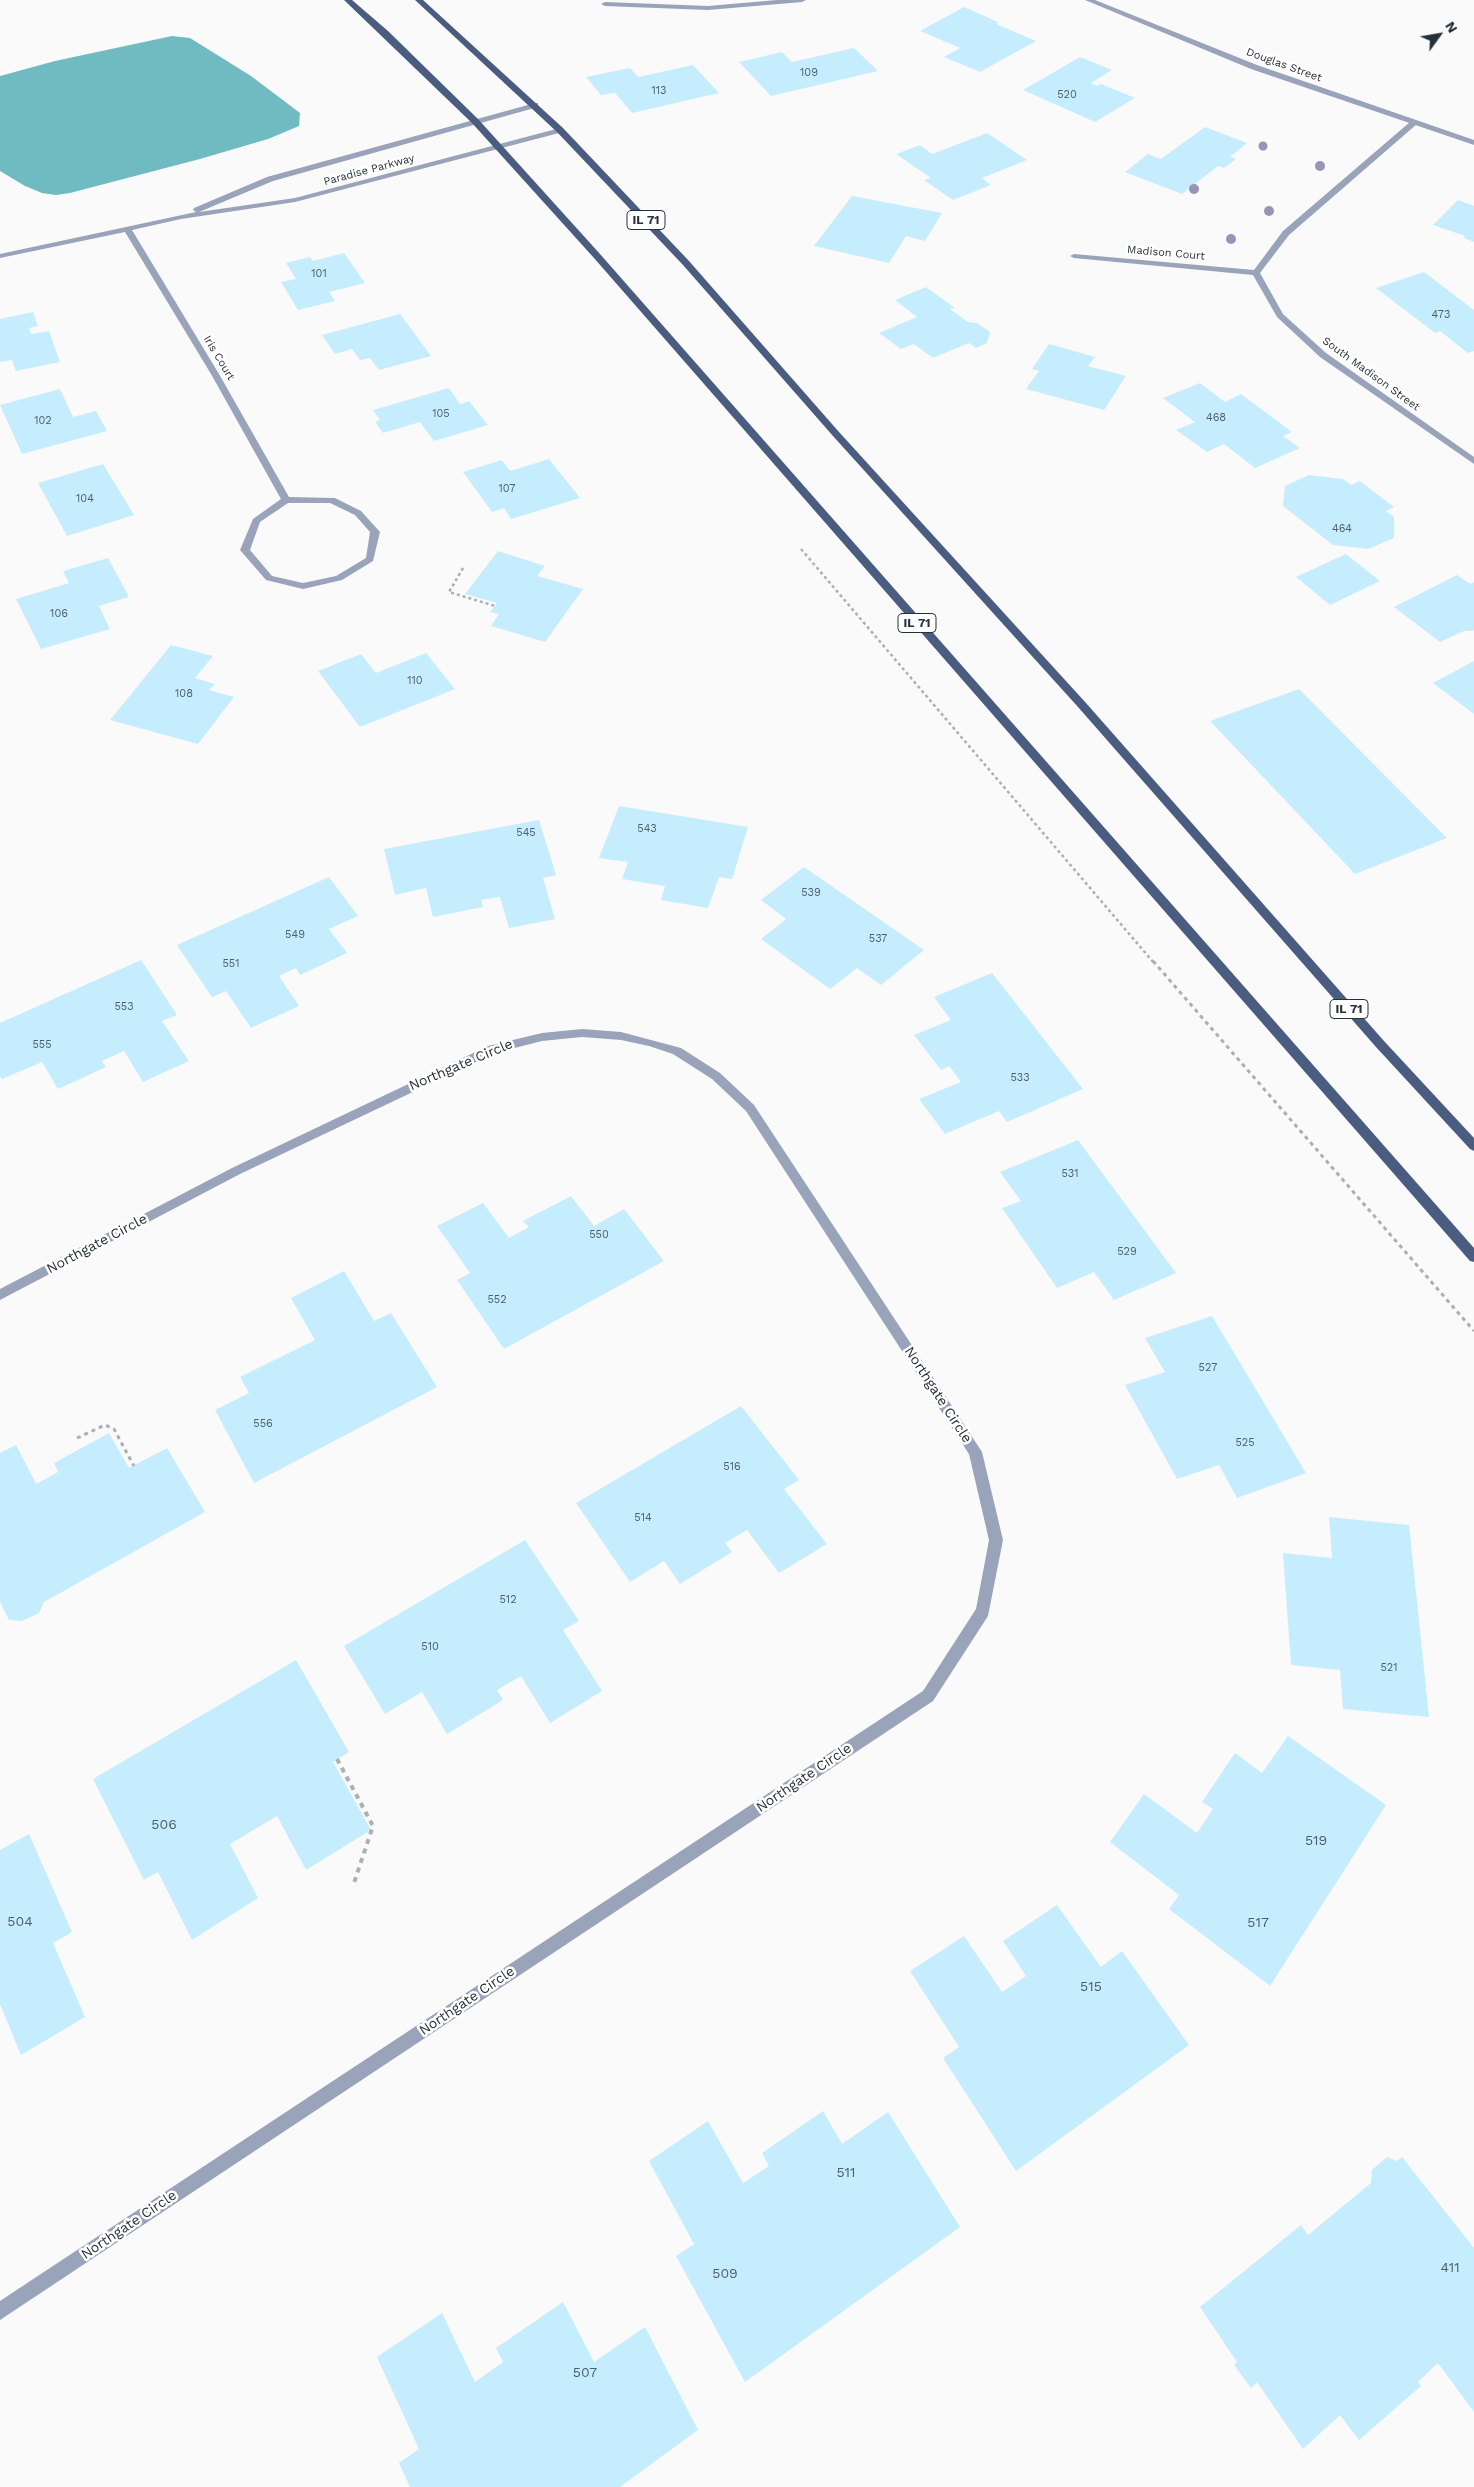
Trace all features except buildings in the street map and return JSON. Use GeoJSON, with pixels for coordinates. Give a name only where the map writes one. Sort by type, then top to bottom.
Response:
{"type":"FeatureCollection","features":[{"type":"Feature","properties":{"kind":"main road","name":"IL 71"},"geometry":{"type":"LineString","coordinates":[[348,0],[385,33],[475,122],[597,256],[1474,1257]]}},
{"type":"Feature","properties":{"kind":"main road","name":"IL 71"},"geometry":{"type":"LineString","coordinates":[[420,0],[560,130],[686,263],[836,434],[1082,705],[1380,1044],[1474,1146]]}},
{"type":"Feature","properties":{"kind":"street"},"geometry":{"type":"LineString","coordinates":[[605,4],[708,8],[802,0]]}},
{"type":"Feature","properties":{"kind":"street","name":"Douglas Street"},"geometry":{"type":"LineString","coordinates":[[1089,0],[1254,67],[1413,124],[1474,143]]}},
{"type":"Feature","properties":{"kind":"street","name":"Paradise Parkway"},"geometry":{"type":"LineString","coordinates":[[181,217],[270,179],[535,106]]}},
{"type":"Feature","properties":{"kind":"street"},"geometry":{"type":"LineString","coordinates":[[1256,272],[1286,233],[1413,124]]}},
{"type":"Feature","properties":{"kind":"street","name":"Paradise Parkway"},"geometry":{"type":"LineString","coordinates":[[0,256],[128,230],[181,217],[295,200],[560,130]]}},
{"type":"Feature","properties":{"kind":"street","name":"Iris Court"},"geometry":{"type":"LineString","coordinates":[[128,230],[215,374],[286,500]]}},
{"type":"Feature","properties":{"kind":"street","name":"Madison Court"},"geometry":{"type":"LineString","coordinates":[[1074,256],[1256,272]]}},
{"type":"Feature","properties":{"kind":"street","name":"South Madison Street"},"geometry":{"type":"LineString","coordinates":[[1256,272],[1280,315],[1323,355],[1474,461]]}},
{"type":"Feature","properties":{"kind":"street"},"geometry":{"type":"LineString","coordinates":[[286,500],[332,500],[358,513],[375,532],[370,559],[340,578],[303,586],[269,578],[245,550],[256,521],[286,500]]}},
{"type":"Feature","properties":{"kind":"street","name":"Northgate Circle"},"geometry":{"type":"LineString","coordinates":[[0,1295],[236,1171],[492,1049],[542,1036],[582,1033],[621,1036],[649,1042],[678,1051],[716,1076],[750,1108],[975,1452],[996,1540],[983,1611],[928,1696],[0,2311]]}},
{"type":"Feature","properties":{"kind":"path"},"geometry":{"type":"LineString","coordinates":[[797,543],[1217,1036],[1474,1331]]}},
{"type":"Feature","properties":{"kind":"path"},"geometry":{"type":"LineString","coordinates":[[463,568],[449,592],[495,606]]}},
{"type":"Feature","properties":{"kind":"path"},"geometry":{"type":"LineString","coordinates":[[77,1438],[105,1425],[114,1429],[134,1466]]}},
{"type":"Feature","properties":{"kind":"path"},"geometry":{"type":"LineString","coordinates":[[336,1759],[373,1826],[354,1883]]}},
{"type":"Feature","properties":{"kind":"water"},"geometry":{"type":"Polygon","coordinates":[[[172,36],[190,38],[251,76],[300,113],[299,126],[268,139],[200,159],[70,193],[56,195],[42,193],[25,186],[0,171],[0,76],[55,61],[172,36]]]}}]}
